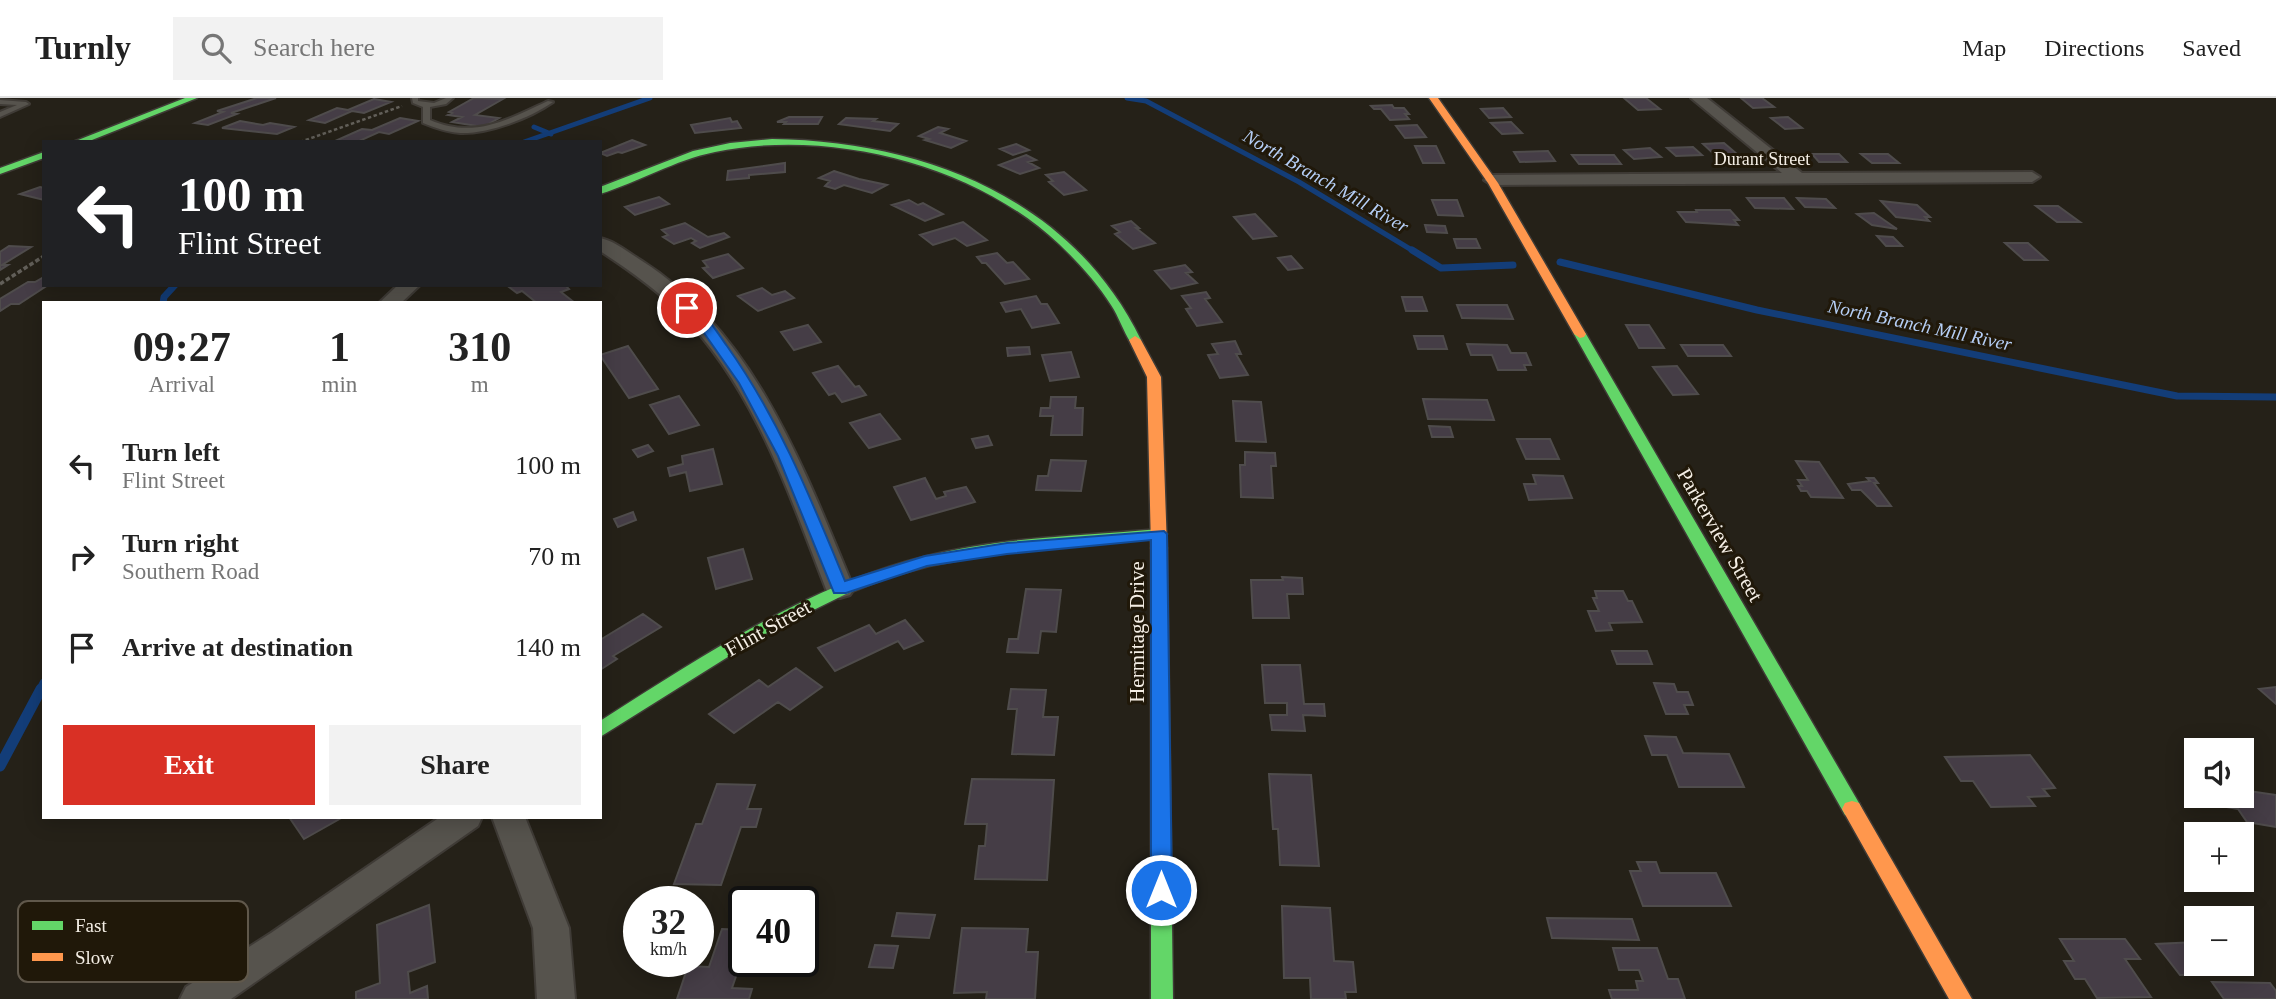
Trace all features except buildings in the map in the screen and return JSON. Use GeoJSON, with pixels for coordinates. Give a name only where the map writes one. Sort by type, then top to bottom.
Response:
{"type":"FeatureCollection","features":[{"type":"Feature","properties":{"kind":"street"},"geometry":{"type":"LineString","coordinates":[[83,140],[194,98]]}},
{"type":"Feature","properties":{"kind":"street","name":"Parkerview Street"},"geometry":{"type":"LineString","coordinates":[[1433,98],[1463,136],[1492,180],[1961,999]]}},
{"type":"Feature","properties":{"kind":"street"},"geometry":{"type":"LineString","coordinates":[[1698,98],[1798,178]]}},
{"type":"Feature","properties":{"kind":"street","name":"Hermitage Drive"},"geometry":{"type":"LineString","coordinates":[[602,190],[687,156],[728,146],[773,141],[811,141],[860,147],[919,163],[978,187],[1026,215],[1056,236],[1114,299],[1154,377],[1159,534],[1162,999]]}},
{"type":"Feature","properties":{"kind":"street"},"geometry":{"type":"LineString","coordinates":[[0,171],[42,156]]}},
{"type":"Feature","properties":{"kind":"street","name":"Durant Street"},"geometry":{"type":"LineString","coordinates":[[1492,180],[2032,177]]}},
{"type":"Feature","properties":{"kind":"street"},"geometry":{"type":"LineString","coordinates":[[602,244],[635,262],[704,323],[746,382],[786,456],[840,589]]}},
{"type":"Feature","properties":{"kind":"street"},"geometry":{"type":"LineString","coordinates":[[390,301],[408,287]]}},
{"type":"Feature","properties":{"kind":"street","name":"Flint Street"},"geometry":{"type":"LineString","coordinates":[[602,729],[745,638],[840,589],[925,561],[1007,548],[1159,534]]}},
{"type":"Feature","properties":{"kind":"street"},"geometry":{"type":"LineString","coordinates":[[248,967],[463,819]]}},
{"type":"Feature","properties":{"kind":"street"},"geometry":{"type":"LineString","coordinates":[[509,819],[551,928],[556,999]]}},
{"type":"Feature","properties":{"kind":"street"},"geometry":{"type":"LineString","coordinates":[[199,999],[225,982]]}},
{"type":"Feature","properties":{"kind":"lane"},"geometry":{"type":"LineString","coordinates":[[415,100],[427,105],[446,102],[450,98]]}},
{"type":"Feature","properties":{"kind":"lane"},"geometry":{"type":"LineString","coordinates":[[0,102],[26,103],[0,115]]}},
{"type":"Feature","properties":{"kind":"lane"},"geometry":{"type":"LineString","coordinates":[[427,105],[426,121],[437,127],[466,132],[491,129],[550,102]]}},
{"type":"Feature","properties":{"kind":"path"},"geometry":{"type":"LineString","coordinates":[[305,140],[415,100]]}},
{"type":"Feature","properties":{"kind":"path"},"geometry":{"type":"LineString","coordinates":[[0,284],[42,257]]}},
{"type":"Feature","properties":{"kind":"waterway","name":"North Branch Mill River"},"geometry":{"type":"LineString","coordinates":[[549,133],[650,98]]}},
{"type":"Feature","properties":{"kind":"waterway","name":"North Branch Mill River"},"geometry":{"type":"LineString","coordinates":[[1127,98],[1146,101],[1299,182],[1415,252]]}},
{"type":"Feature","properties":{"kind":"waterway"},"geometry":{"type":"LineString","coordinates":[[534,127],[549,133]]}},
{"type":"Feature","properties":{"kind":"waterway","name":"North Branch Mill River"},"geometry":{"type":"LineString","coordinates":[[530,140],[549,133]]}},
{"type":"Feature","properties":{"kind":"waterway","name":"North Branch Mill River"},"geometry":{"type":"LineString","coordinates":[[1412,250],[1441,268],[1513,265]]}},
{"type":"Feature","properties":{"kind":"waterway","name":"North Branch Mill River"},"geometry":{"type":"LineString","coordinates":[[1560,262],[1757,310],[2177,396],[2276,397]]}},
{"type":"Feature","properties":{"kind":"waterway","name":"North Branch Mill River"},"geometry":{"type":"LineString","coordinates":[[163,301],[173,287]]}},
{"type":"Feature","properties":{"kind":"waterway","name":"North Branch Mill River"},"geometry":{"type":"LineString","coordinates":[[0,766],[41,689]]}},
{"type":"Feature","properties":{"kind":"traffic: fast"},"geometry":{"type":"LineString","coordinates":[[83,140],[193,98]]}},
{"type":"Feature","properties":{"kind":"traffic: fast"},"geometry":{"type":"LineString","coordinates":[[602,190],[680,158],[730,146],[772,142],[816,143],[901,157],[982,188],[1055,235],[1112,297],[1135,340]]}},
{"type":"Feature","properties":{"kind":"traffic: fast"},"geometry":{"type":"LineString","coordinates":[[0,171],[42,156]]}},
{"type":"Feature","properties":{"kind":"traffic: fast"},"geometry":{"type":"LineString","coordinates":[[1580,334],[1852,809]]}},
{"type":"Feature","properties":{"kind":"traffic: fast"},"geometry":{"type":"LineString","coordinates":[[602,729],[757,631],[798,609],[883,574],[928,561],[985,550],[1159,534]]}},
{"type":"Feature","properties":{"kind":"traffic: fast"},"geometry":{"type":"LineString","coordinates":[[1159,548],[1162,999]]}},
{"type":"Feature","properties":{"kind":"traffic: slow"},"geometry":{"type":"LineString","coordinates":[[1433,98],[1493,183],[1580,334]]}},
{"type":"Feature","properties":{"kind":"traffic: slow"},"geometry":{"type":"LineString","coordinates":[[1135,340],[1154,377],[1159,548]]}},
{"type":"Feature","properties":{"kind":"traffic: slow"},"geometry":{"type":"LineString","coordinates":[[1852,809],[1961,999]]}},
{"type":"Feature","properties":{"kind":"route"},"geometry":{"type":"LineString","coordinates":[[687,308],[704,323],[746,382],[786,456],[840,589],[925,561],[1007,548],[1159,534],[1161,890]]}}]}
